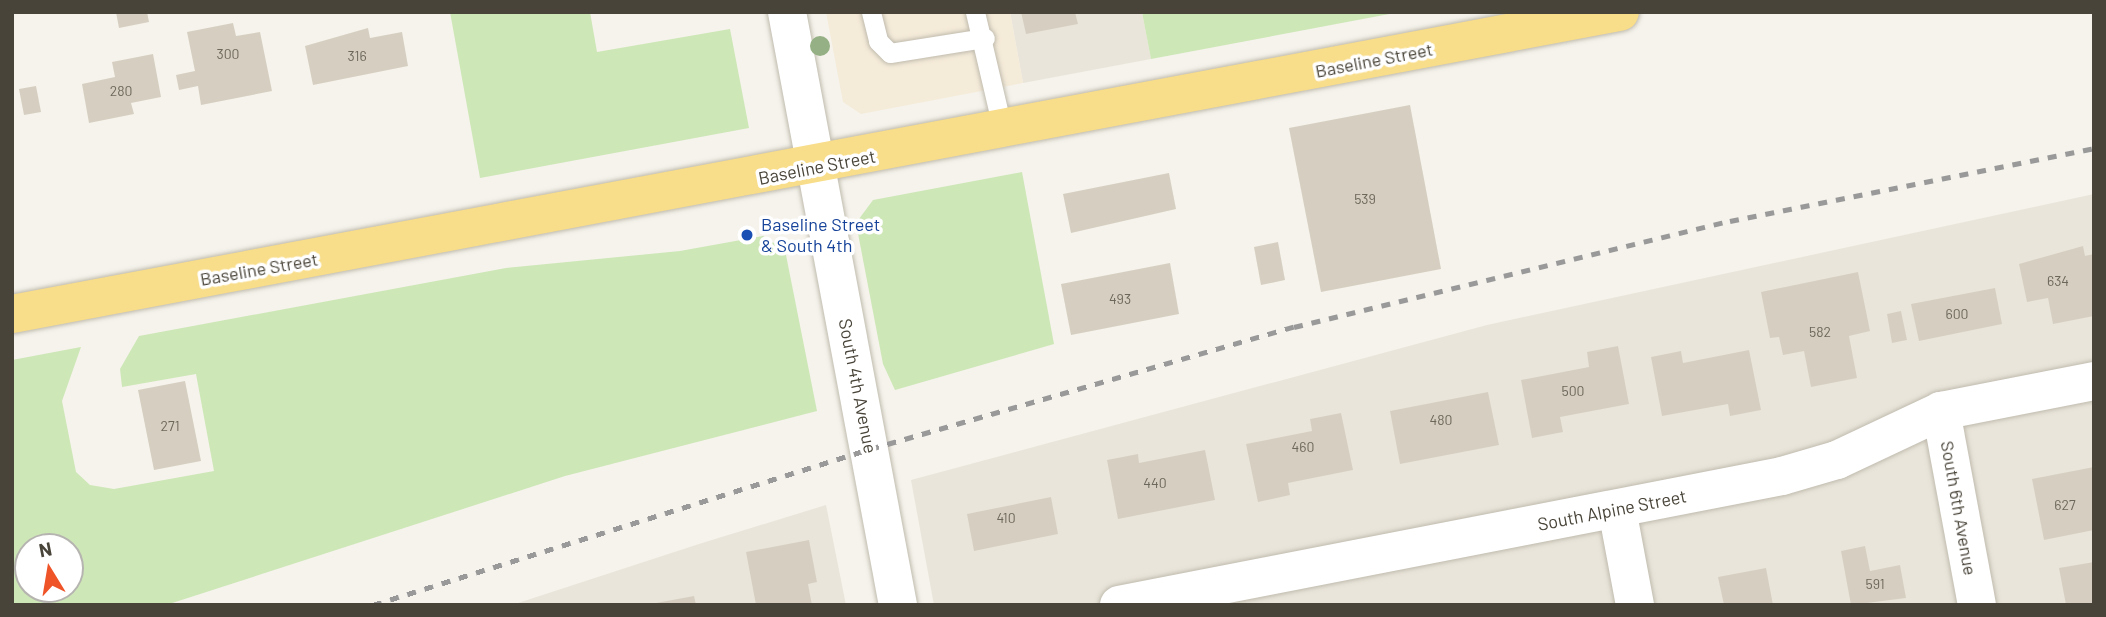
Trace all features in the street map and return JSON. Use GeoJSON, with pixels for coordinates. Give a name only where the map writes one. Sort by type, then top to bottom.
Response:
{"type":"FeatureCollection","features":[{"type":"Feature","properties":{"kind":"highway","name":"Baseline Street"},"geometry":{"type":"LineString","coordinates":[[12,313],[816,167],[1550,19],[1620,12]]}},
{"type":"Feature","properties":{"kind":"street","name":"South 4th Avenue"},"geometry":{"type":"LineString","coordinates":[[787,12],[898,605]]}},
{"type":"Feature","properties":{"kind":"street","name":"South Alpine Street"},"geometry":{"type":"LineString","coordinates":[[1119,605],[1280,590],[1617,509],[1838,460],[1941,411],[2094,381]]}},
{"type":"Feature","properties":{"kind":"street","name":"South 6th Avenue"},"geometry":{"type":"LineString","coordinates":[[1941,411],[1976,605]]}},
{"type":"Feature","properties":{"kind":"street"},"geometry":{"type":"LineString","coordinates":[[1617,509],[1635,605]]}},
{"type":"Feature","properties":{"kind":"lane"},"geometry":{"type":"LineString","coordinates":[[872,12],[878,41],[890,52],[985,38]]}},
{"type":"Feature","properties":{"kind":"lane"},"geometry":{"type":"LineString","coordinates":[[975,12],[985,38],[1003,131]]}},
{"type":"Feature","properties":{"kind":"shaded area"},"geometry":{"type":"Polygon","coordinates":[[[826,12],[1010,12],[1023,83],[861,114],[843,102],[826,12]]]}},
{"type":"Feature","properties":{"kind":"shaded area"},"geometry":{"type":"Polygon","coordinates":[[[1010,12],[1142,12],[1151,59],[1023,83],[1010,12]]]}},
{"type":"Feature","properties":{"kind":"shaded area"},"geometry":{"type":"Polygon","coordinates":[[[2094,194],[2094,605],[934,605],[911,480],[1487,325],[2094,194]]]}},
{"type":"Feature","properties":{"kind":"shaded area"},"geometry":{"type":"Polygon","coordinates":[[[826,505],[846,605],[512,605],[699,544],[826,505]]]}},
{"type":"Feature","properties":{"kind":"green space"},"geometry":{"type":"Polygon","coordinates":[[[450,12],[590,12],[597,52],[730,29],[749,128],[480,178],[450,12]]]}},
{"type":"Feature","properties":{"kind":"green space"},"geometry":{"type":"Polygon","coordinates":[[[1142,12],[1400,12],[1151,59],[1142,12]]]}},
{"type":"Feature","properties":{"kind":"green space"},"geometry":{"type":"Polygon","coordinates":[[[1022,172],[1054,344],[895,390],[883,364],[856,223],[873,200],[1022,172]]]}},
{"type":"Feature","properties":{"kind":"green space"},"geometry":{"type":"Polygon","coordinates":[[[763,236],[785,250],[817,411],[565,476],[166,605],[12,605],[12,360],[81,347],[62,401],[76,472],[90,485],[114,489],[214,471],[196,374],[122,387],[120,369],[139,336],[506,268],[680,251],[763,236]]]}},
{"type":"Feature","properties":{"kind":"building"},"geometry":{"type":"Polygon","coordinates":[[[116,12],[147,12],[149,22],[119,28],[116,12]]]}},
{"type":"Feature","properties":{"kind":"building"},"geometry":{"type":"Polygon","coordinates":[[[1021,12],[1075,12],[1078,24],[1026,34],[1021,12]]]}},
{"type":"Feature","properties":{"kind":"building"},"geometry":{"type":"Polygon","coordinates":[[[233,23],[236,36],[260,32],[272,91],[201,105],[198,86],[179,90],[176,75],[195,71],[187,32],[233,23]]]}},
{"type":"Feature","properties":{"kind":"building"},"geometry":{"type":"Polygon","coordinates":[[[368,28],[370,38],[402,32],[408,66],[313,85],[305,46],[368,28]]]}},
{"type":"Feature","properties":{"kind":"building"},"geometry":{"type":"Polygon","coordinates":[[[153,54],[161,97],[131,103],[134,114],[89,123],[82,84],[115,77],[112,62],[153,54]]]}},
{"type":"Feature","properties":{"kind":"building"},"geometry":{"type":"Polygon","coordinates":[[[36,86],[41,112],[24,115],[19,89],[36,86]]]}},
{"type":"Feature","properties":{"kind":"building"},"geometry":{"type":"Polygon","coordinates":[[[1410,105],[1441,269],[1321,292],[1289,128],[1410,105]]]}},
{"type":"Feature","properties":{"kind":"building"},"geometry":{"type":"Polygon","coordinates":[[[1169,173],[1176,209],[1071,233],[1063,194],[1169,173]]]}},
{"type":"Feature","properties":{"kind":"building"},"geometry":{"type":"Polygon","coordinates":[[[1278,242],[1285,280],[1261,285],[1254,247],[1278,242]]]}},
{"type":"Feature","properties":{"kind":"building"},"geometry":{"type":"Polygon","coordinates":[[[2083,246],[2085,256],[2094,254],[2094,316],[2053,324],[2048,298],[2027,302],[2019,264],[2083,246]]]}},
{"type":"Feature","properties":{"kind":"building"},"geometry":{"type":"Polygon","coordinates":[[[1170,263],[1179,314],[1071,335],[1061,284],[1170,263]]]}},
{"type":"Feature","properties":{"kind":"building"},"geometry":{"type":"Polygon","coordinates":[[[1858,272],[1870,331],[1849,336],[1857,378],[1811,387],[1804,351],[1783,355],[1779,337],[1770,338],[1761,292],[1858,272]]]}},
{"type":"Feature","properties":{"kind":"building"},"geometry":{"type":"Polygon","coordinates":[[[1995,288],[2002,324],[1919,341],[1911,304],[1995,288]]]}},
{"type":"Feature","properties":{"kind":"building"},"geometry":{"type":"Polygon","coordinates":[[[1901,311],[1907,340],[1892,343],[1887,314],[1901,311]]]}},
{"type":"Feature","properties":{"kind":"building"},"geometry":{"type":"Polygon","coordinates":[[[1618,346],[1629,404],[1560,417],[1563,432],[1532,438],[1521,380],[1589,367],[1587,352],[1618,346]]]}},
{"type":"Feature","properties":{"kind":"building"},"geometry":{"type":"Polygon","coordinates":[[[1749,350],[1761,410],[1730,416],[1728,404],[1662,416],[1651,357],[1681,351],[1683,363],[1749,350]]]}},
{"type":"Feature","properties":{"kind":"building"},"geometry":{"type":"Polygon","coordinates":[[[185,381],[201,461],[154,470],[138,390],[185,381]]]}},
{"type":"Feature","properties":{"kind":"building"},"geometry":{"type":"Polygon","coordinates":[[[1488,392],[1499,445],[1400,464],[1390,411],[1488,392]]]}},
{"type":"Feature","properties":{"kind":"building"},"geometry":{"type":"Polygon","coordinates":[[[1341,413],[1353,470],[1288,483],[1290,495],[1258,502],[1246,444],[1312,431],[1310,419],[1341,413]]]}},
{"type":"Feature","properties":{"kind":"building"},"geometry":{"type":"Polygon","coordinates":[[[1205,450],[1215,500],[1118,519],[1107,460],[1138,454],[1139,463],[1205,450]]]}},
{"type":"Feature","properties":{"kind":"building"},"geometry":{"type":"Polygon","coordinates":[[[2094,467],[2094,530],[2044,540],[2032,479],[2094,467]]]}},
{"type":"Feature","properties":{"kind":"building"},"geometry":{"type":"Polygon","coordinates":[[[1051,497],[1058,534],[974,551],[967,514],[1051,497]]]}},
{"type":"Feature","properties":{"kind":"building"},"geometry":{"type":"Polygon","coordinates":[[[809,540],[817,582],[808,584],[812,605],[756,605],[746,552],[809,540]]]}},
{"type":"Feature","properties":{"kind":"building"},"geometry":{"type":"Polygon","coordinates":[[[1865,546],[1870,571],[1900,565],[1906,598],[1851,605],[1841,551],[1865,546]]]}},
{"type":"Feature","properties":{"kind":"building"},"geometry":{"type":"Polygon","coordinates":[[[2094,562],[2094,605],[2066,605],[2059,568],[2094,562]]]}},
{"type":"Feature","properties":{"kind":"building"},"geometry":{"type":"Polygon","coordinates":[[[1766,568],[1773,605],[1724,605],[1718,577],[1766,568]]]}},
{"type":"Feature","properties":{"kind":"building"},"geometry":{"type":"Polygon","coordinates":[[[694,596],[696,605],[656,605],[656,603],[694,596]]]}},
{"type":"Feature","properties":{"kind":"railway"},"geometry":{"type":"LineString","coordinates":[[373,605],[870,449],[1294,327],[1730,221],[2094,148]]}},
{"type":"Feature","properties":{"kind":"place","name":"Baseline Street & South 4th"},"geometry":{"type":"Point","coordinates":[747,235]}}]}
